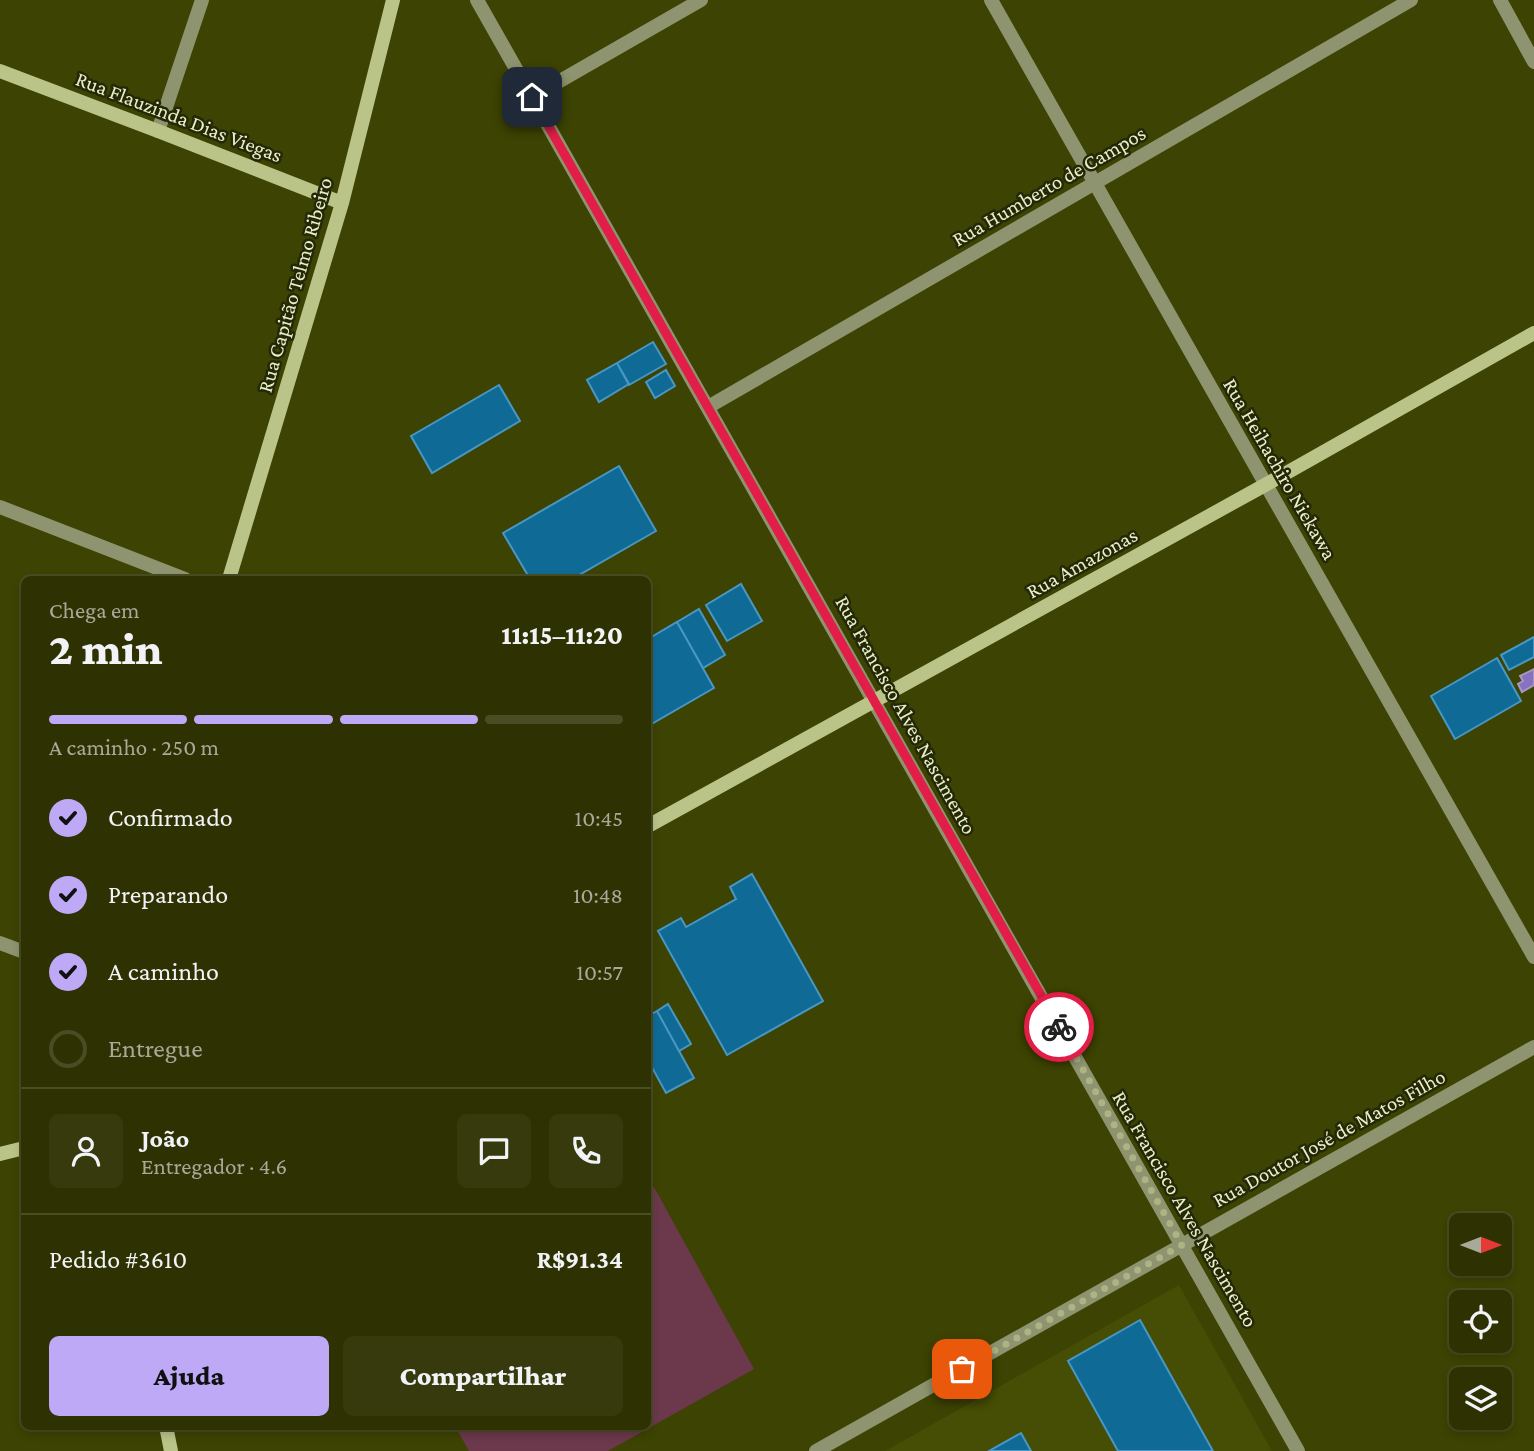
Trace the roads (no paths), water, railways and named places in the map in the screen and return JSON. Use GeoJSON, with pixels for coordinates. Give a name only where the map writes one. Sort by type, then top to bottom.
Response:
{"type":"FeatureCollection","features":[{"type":"Feature","properties":{"kind":"street"},"geometry":{"type":"LineString","coordinates":[[158,131],[202,0]]}},
{"type":"Feature","properties":{"kind":"street","name":"Rua Capitão Telmo Ribeiro"},"geometry":{"type":"LineString","coordinates":[[230,576],[342,203],[393,0]]}},
{"type":"Feature","properties":{"kind":"street","name":"Rua Francisco Alves Nascimento"},"geometry":{"type":"LineString","coordinates":[[477,0],[1298,1451]]}},
{"type":"Feature","properties":{"kind":"street"},"geometry":{"type":"LineString","coordinates":[[532,97],[701,0]]}},
{"type":"Feature","properties":{"kind":"street","name":"Rua Heihachiro Niekawa"},"geometry":{"type":"LineString","coordinates":[[991,0],[1534,957]]}},
{"type":"Feature","properties":{"kind":"street","name":"Rua Humberto de Campos"},"geometry":{"type":"LineString","coordinates":[[708,407],[1411,0]]}},
{"type":"Feature","properties":{"kind":"street"},"geometry":{"type":"LineString","coordinates":[[1500,0],[1534,62]]}},
{"type":"Feature","properties":{"kind":"street","name":"Rua Flauzinda Dias Viegas"},"geometry":{"type":"LineString","coordinates":[[0,71],[342,203]]}},
{"type":"Feature","properties":{"kind":"street","name":"Rua Amazonas"},"geometry":{"type":"LineString","coordinates":[[651,824],[1534,333]]}},
{"type":"Feature","properties":{"kind":"street"},"geometry":{"type":"LineString","coordinates":[[0,507],[177,576]]}},
{"type":"Feature","properties":{"kind":"street"},"geometry":{"type":"LineString","coordinates":[[0,943],[21,951]]}},
{"type":"Feature","properties":{"kind":"street","name":"Rua Doutor José de Matos Filho"},"geometry":{"type":"LineString","coordinates":[[816,1451],[1534,1047]]}},
{"type":"Feature","properties":{"kind":"street"},"geometry":{"type":"LineString","coordinates":[[0,1154],[21,1148]]}},
{"type":"Feature","properties":{"kind":"street"},"geometry":{"type":"LineString","coordinates":[[167,1430],[171,1451]]}}]}
